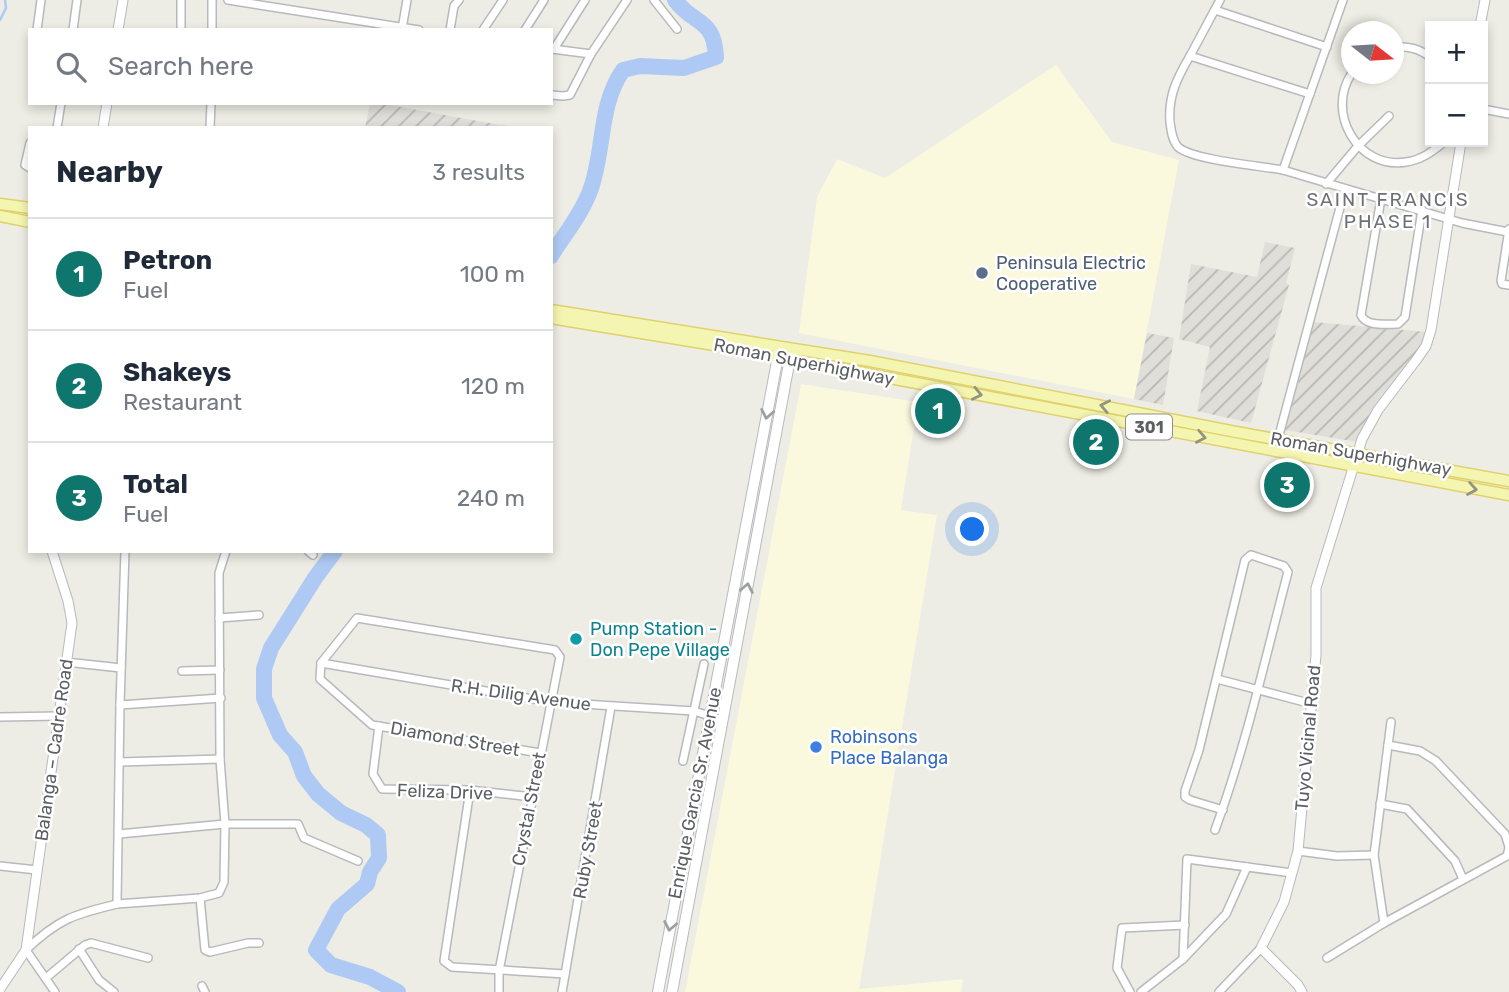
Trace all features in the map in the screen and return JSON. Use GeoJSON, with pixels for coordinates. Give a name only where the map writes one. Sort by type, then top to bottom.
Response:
{"type":"FeatureCollection","features":[{"type":"Feature","properties":{"kind":"main road"},"geometry":{"type":"LineString","coordinates":[[0,204],[28,208]]}},
{"type":"Feature","properties":{"kind":"main road"},"geometry":{"type":"LineString","coordinates":[[0,216],[28,222]]}},
{"type":"Feature","properties":{"kind":"main road","name":"Roman Superhighway"},"geometry":{"type":"LineString","coordinates":[[554,314],[791,354],[1354,467],[1509,495]]}},
{"type":"Feature","properties":{"kind":"main road","name":"Enrique Garcia Sr. Avenue"},"geometry":{"type":"LineString","coordinates":[[658,992],[779,352]]}},
{"type":"Feature","properties":{"kind":"main road","name":"Roman Superhighway"},"geometry":{"type":"LineString","coordinates":[[791,354],[870,361],[1509,481]]}},
{"type":"Feature","properties":{"kind":"main road","name":"Enrique Garcia Sr. Avenue"},"geometry":{"type":"LineString","coordinates":[[671,992],[791,354]]}},
{"type":"Feature","properties":{"kind":"street"},"geometry":{"type":"LineString","coordinates":[[37,28],[41,0]]}},
{"type":"Feature","properties":{"kind":"street"},"geometry":{"type":"LineString","coordinates":[[73,28],[77,0]]}},
{"type":"Feature","properties":{"kind":"street"},"geometry":{"type":"LineString","coordinates":[[118,28],[123,0]]}},
{"type":"Feature","properties":{"kind":"street"},"geometry":{"type":"LineString","coordinates":[[181,0],[181,28]]}},
{"type":"Feature","properties":{"kind":"street"},"geometry":{"type":"LineString","coordinates":[[212,0],[212,28]]}},
{"type":"Feature","properties":{"kind":"street"},"geometry":{"type":"LineString","coordinates":[[228,0],[266,4],[397,28]]}},
{"type":"Feature","properties":{"kind":"street"},"geometry":{"type":"LineString","coordinates":[[402,28],[407,0]]}},
{"type":"Feature","properties":{"kind":"street"},"geometry":{"type":"LineString","coordinates":[[450,28],[454,6],[459,0]]}},
{"type":"Feature","properties":{"kind":"street"},"geometry":{"type":"LineString","coordinates":[[484,28],[502,0]]}},
{"type":"Feature","properties":{"kind":"street"},"geometry":{"type":"LineString","coordinates":[[526,28],[544,0]]}},
{"type":"Feature","properties":{"kind":"street"},"geometry":{"type":"LineString","coordinates":[[585,0],[553,49],[592,54]]}},
{"type":"Feature","properties":{"kind":"street"},"geometry":{"type":"LineString","coordinates":[[553,95],[570,95],[592,54],[627,0]]}},
{"type":"Feature","properties":{"kind":"street"},"geometry":{"type":"LineString","coordinates":[[654,0],[677,29]]}},
{"type":"Feature","properties":{"kind":"street"},"geometry":{"type":"LineString","coordinates":[[1220,0],[1175,83],[1169,108],[1172,138],[1179,147],[1203,156],[1283,170],[1462,223],[1509,230],[1501,281],[1502,284],[1509,285]]}},
{"type":"Feature","properties":{"kind":"street"},"geometry":{"type":"LineString","coordinates":[[1283,170],[1343,0]]}},
{"type":"Feature","properties":{"kind":"street"},"geometry":{"type":"LineString","coordinates":[[1481,21],[1485,0]]}},
{"type":"Feature","properties":{"kind":"street"},"geometry":{"type":"LineString","coordinates":[[1214,10],[1327,47]]}},
{"type":"Feature","properties":{"kind":"street"},"geometry":{"type":"LineString","coordinates":[[1404,47],[1425,53]]}},
{"type":"Feature","properties":{"kind":"street"},"geometry":{"type":"LineString","coordinates":[[1190,56],[1310,94]]}},
{"type":"Feature","properties":{"kind":"street"},"geometry":{"type":"LineString","coordinates":[[1346,84],[1341,105],[1346,129],[1358,146],[1380,160],[1404,163],[1426,157],[1438,147]]}},
{"type":"Feature","properties":{"kind":"street"},"geometry":{"type":"LineString","coordinates":[[57,126],[61,105]]}},
{"type":"Feature","properties":{"kind":"street"},"geometry":{"type":"LineString","coordinates":[[103,126],[107,105]]}},
{"type":"Feature","properties":{"kind":"street"},"geometry":{"type":"LineString","coordinates":[[210,126],[211,105]]}},
{"type":"Feature","properties":{"kind":"street"},"geometry":{"type":"LineString","coordinates":[[1488,110],[1509,114]]}},
{"type":"Feature","properties":{"kind":"street"},"geometry":{"type":"LineString","coordinates":[[1326,184],[1358,146],[1389,116]]}},
{"type":"Feature","properties":{"kind":"street","name":"Tuyo Vicinal Road"},"geometry":{"type":"LineString","coordinates":[[1261,948],[1284,902],[1298,851],[1316,655],[1316,588],[1362,439],[1378,410],[1426,346],[1431,330],[1460,147]]}},
{"type":"Feature","properties":{"kind":"street"},"geometry":{"type":"LineString","coordinates":[[1278,439],[1345,189]]}},
{"type":"Feature","properties":{"kind":"street"},"geometry":{"type":"LineString","coordinates":[[1381,199],[1361,315],[1368,323],[1398,324],[1405,317],[1423,210]]}},
{"type":"Feature","properties":{"kind":"street","name":"Balanga – Cadre Road"},"geometry":{"type":"LineString","coordinates":[[26,950],[72,618],[53,553]]}},
{"type":"Feature","properties":{"kind":"street"},"geometry":{"type":"LineString","coordinates":[[117,904],[125,553]]}},
{"type":"Feature","properties":{"kind":"street"},"geometry":{"type":"LineString","coordinates":[[0,989],[26,950],[45,932],[73,915],[117,904],[200,898],[219,893],[223,887],[225,824],[220,759],[219,573],[225,553]]}},
{"type":"Feature","properties":{"kind":"street"},"geometry":{"type":"LineString","coordinates":[[1215,830],[1223,810],[1240,761],[1288,572],[1284,566],[1251,555],[1245,560],[1199,750],[1185,791],[1185,797],[1190,800],[1223,810]]}},
{"type":"Feature","properties":{"kind":"street"},"geometry":{"type":"LineString","coordinates":[[219,618],[259,615]]}},
{"type":"Feature","properties":{"kind":"street","name":"Crystal Street"},"geometry":{"type":"LineString","coordinates":[[321,663],[357,618],[555,650],[560,657],[499,971],[499,992]]}},
{"type":"Feature","properties":{"kind":"street"},"geometry":{"type":"LineString","coordinates":[[66,662],[121,668]]}},
{"type":"Feature","properties":{"kind":"street","name":"R.H. Dilig Avenue"},"geometry":{"type":"LineString","coordinates":[[321,663],[551,702],[694,711],[722,720]]}},
{"type":"Feature","properties":{"kind":"street","name":"Diamond Street"},"geometry":{"type":"LineString","coordinates":[[321,663],[320,679],[368,723],[540,753]]}},
{"type":"Feature","properties":{"kind":"street"},"geometry":{"type":"LineString","coordinates":[[683,761],[704,664]]}},
{"type":"Feature","properties":{"kind":"street"},"geometry":{"type":"LineString","coordinates":[[182,671],[220,670]]}},
{"type":"Feature","properties":{"kind":"street"},"geometry":{"type":"LineString","coordinates":[[1217,679],[1312,704]]}},
{"type":"Feature","properties":{"kind":"street"},"geometry":{"type":"LineString","coordinates":[[120,705],[220,698]]}},
{"type":"Feature","properties":{"kind":"street","name":"Ruby Street"},"geometry":{"type":"LineString","coordinates":[[562,992],[611,707]]}},
{"type":"Feature","properties":{"kind":"street"},"geometry":{"type":"LineString","coordinates":[[0,717],[59,716]]}},
{"type":"Feature","properties":{"kind":"street"},"geometry":{"type":"LineString","coordinates":[[1384,923],[1374,855],[1391,722]]}},
{"type":"Feature","properties":{"kind":"street","name":"Feliza Drive"},"geometry":{"type":"LineString","coordinates":[[379,726],[373,774],[382,789],[470,790],[532,797]]}},
{"type":"Feature","properties":{"kind":"street"},"geometry":{"type":"LineString","coordinates":[[1326,958],[1507,856],[1509,847],[1506,834],[1436,761],[1420,751],[1388,745]]}},
{"type":"Feature","properties":{"kind":"street"},"geometry":{"type":"LineString","coordinates":[[120,762],[220,759]]}},
{"type":"Feature","properties":{"kind":"street"},"geometry":{"type":"LineString","coordinates":[[470,790],[444,961],[447,965],[499,971],[565,974]]}},
{"type":"Feature","properties":{"kind":"street"},"geometry":{"type":"LineString","coordinates":[[1380,804],[1407,809],[1455,861],[1463,879]]}},
{"type":"Feature","properties":{"kind":"street"},"geometry":{"type":"LineString","coordinates":[[119,834],[225,824],[298,824],[304,838],[358,861]]}},
{"type":"Feature","properties":{"kind":"street"},"geometry":{"type":"LineString","coordinates":[[1298,851],[1337,856],[1374,855]]}},
{"type":"Feature","properties":{"kind":"street"},"geometry":{"type":"LineString","coordinates":[[1183,959],[1187,859],[1292,873]]}},
{"type":"Feature","properties":{"kind":"street"},"geometry":{"type":"LineString","coordinates":[[0,866],[37,870]]}},
{"type":"Feature","properties":{"kind":"street"},"geometry":{"type":"LineString","coordinates":[[1141,992],[1183,959],[1226,914],[1247,867]]}},
{"type":"Feature","properties":{"kind":"street"},"geometry":{"type":"LineString","coordinates":[[200,898],[205,950],[210,952],[259,943]]}},
{"type":"Feature","properties":{"kind":"street"},"geometry":{"type":"LineString","coordinates":[[1130,992],[1117,968],[1122,928],[1185,925]]}},
{"type":"Feature","properties":{"kind":"street"},"geometry":{"type":"LineString","coordinates":[[46,978],[85,944],[97,943],[148,958]]}},
{"type":"Feature","properties":{"kind":"street"},"geometry":{"type":"LineString","coordinates":[[1219,992],[1261,948],[1302,992]]}},
{"type":"Feature","properties":{"kind":"street"},"geometry":{"type":"LineString","coordinates":[[79,949],[99,980],[114,992]]}},
{"type":"Feature","properties":{"kind":"street"},"geometry":{"type":"LineString","coordinates":[[26,950],[55,992]]}},
{"type":"Feature","properties":{"kind":"shaded area","name":"Peninsula Electric Cooperative"},"geometry":{"type":"Polygon","coordinates":[[[1056,65],[1112,142],[1179,160],[1134,399],[799,333],[817,197],[837,159],[885,178],[1056,65]]]}},
{"type":"Feature","properties":{"kind":"shaded area"},"geometry":{"type":"Polygon","coordinates":[[[370,105],[389,105],[506,126],[365,126],[370,105]]]}},
{"type":"Feature","properties":{"kind":"shaded area"},"geometry":{"type":"Polygon","coordinates":[[[1265,242],[1295,248],[1286,283],[1289,285],[1251,423],[1197,411],[1210,347],[1179,339],[1191,264],[1257,277],[1265,242]]]}},
{"type":"Feature","properties":{"kind":"shaded area"},"geometry":{"type":"Polygon","coordinates":[[[1314,322],[1426,332],[1426,346],[1358,442],[1285,430],[1314,322]]]}},
{"type":"Feature","properties":{"kind":"shaded area"},"geometry":{"type":"Polygon","coordinates":[[[1147,333],[1174,338],[1163,405],[1134,399],[1147,333]]]}},
{"type":"Feature","properties":{"kind":"shaded area","name":"Robinsons Place Balanga"},"geometry":{"type":"Polygon","coordinates":[[[801,384],[918,402],[901,510],[937,515],[859,989],[963,979],[961,992],[685,992],[801,384]]]}},
{"type":"Feature","properties":{"kind":"waterway"},"geometry":{"type":"LineString","coordinates":[[0,20],[6,8],[5,0]]}},
{"type":"Feature","properties":{"kind":"waterway"},"geometry":{"type":"LineString","coordinates":[[553,253],[577,217],[590,191],[609,98],[623,70],[640,66],[684,68],[716,57],[707,28],[675,0]]}},
{"type":"Feature","properties":{"kind":"waterway"},"geometry":{"type":"LineString","coordinates":[[334,553],[271,648],[264,669],[264,698],[280,735],[295,752],[304,776],[318,794],[341,813],[366,825],[378,835],[379,858],[370,872],[367,884],[338,909],[316,950],[331,965],[370,977],[398,992]]}},
{"type":"Feature","properties":{"kind":"place","name":"Peninsula Electric Cooperative"},"geometry":{"type":"Point","coordinates":[982,273]}},
{"type":"Feature","properties":{"kind":"place","name":"Petron"},"geometry":{"type":"Point","coordinates":[938,411]}},
{"type":"Feature","properties":{"kind":"place","name":"Shakeys"},"geometry":{"type":"Point","coordinates":[1096,442]}},
{"type":"Feature","properties":{"kind":"place","name":"Total"},"geometry":{"type":"Point","coordinates":[1287,485]}},
{"type":"Feature","properties":{"kind":"place","name":"Pump Station - Don Pepe Village"},"geometry":{"type":"Point","coordinates":[576,639]}},
{"type":"Feature","properties":{"kind":"place","name":"Robinsons Place Balanga"},"geometry":{"type":"Point","coordinates":[816,747]}},
{"type":"Feature","properties":{"kind":"district","name":"SAINT FRANCIS PHASE 1"},"geometry":{"type":"Point","coordinates":[1388,210]}}]}
